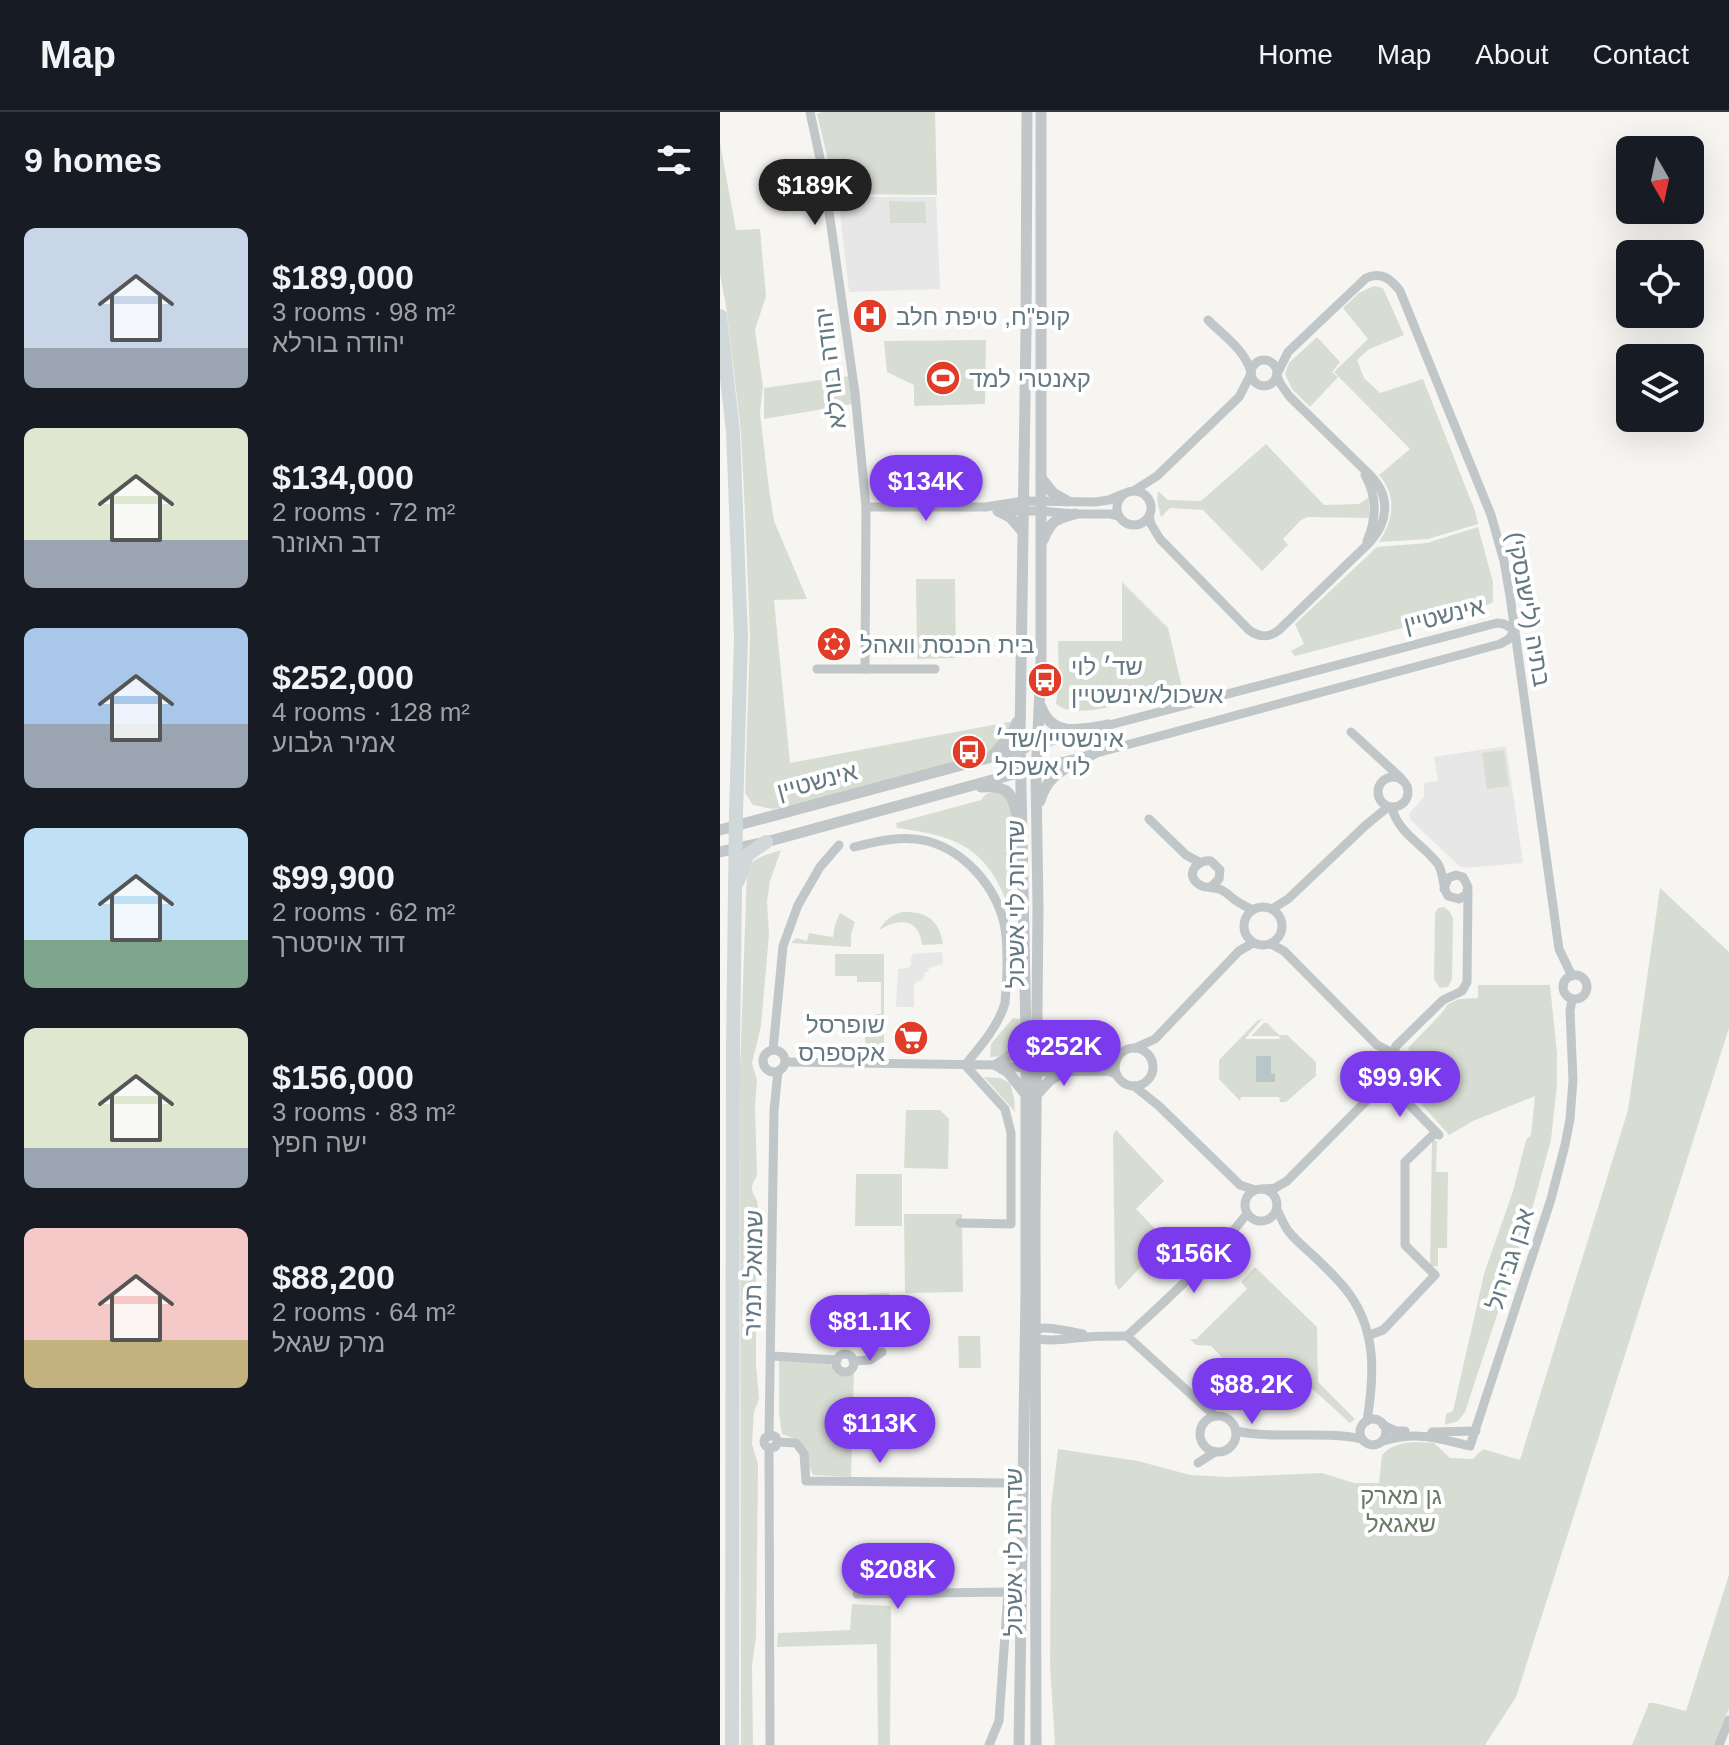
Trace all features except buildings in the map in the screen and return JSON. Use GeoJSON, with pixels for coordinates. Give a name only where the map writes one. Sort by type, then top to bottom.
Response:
{"type":"FeatureCollection","features":[{"type":"Feature","properties":{"kind":"highway"},"geometry":{"type":"LineString","coordinates":[[720,316],[733,432],[741,659],[735,826],[728,851],[735,889],[732,1745]]}},
{"type":"Feature","properties":{"kind":"highway"},"geometry":{"type":"LineString","coordinates":[[735,889],[747,855],[766,842]]}},
{"type":"Feature","properties":{"kind":"street","name":"יהודה בורלא"},"geometry":{"type":"LineString","coordinates":[[810,112],[824,177],[854,384],[866,507],[865,669]]}},
{"type":"Feature","properties":{"kind":"street","name":"שדרות לוי אשכול"},"geometry":{"type":"LineString","coordinates":[[1027,112],[1021,772],[1032,1068],[1026,1292],[1032,1334],[1036,1745]]}},
{"type":"Feature","properties":{"kind":"street","name":"שדרות לוי אשכול"},"geometry":{"type":"LineString","coordinates":[[1031,1037],[1041,665],[1041,112]]}},
{"type":"Feature","properties":{"kind":"street","name":"בתיה (לישנסקי)"},"geometry":{"type":"LineString","coordinates":[[1288,352],[1370,276],[1379,275],[1391,281],[1403,298],[1491,515],[1504,561],[1559,949],[1572,976]]}},
{"type":"Feature","properties":{"kind":"street"},"geometry":{"type":"LineString","coordinates":[[1208,320],[1242,353],[1255,383],[1289,396]]}},
{"type":"Feature","properties":{"kind":"street"},"geometry":{"type":"LineString","coordinates":[[866,507],[992,509],[1040,506],[1067,501],[1102,501],[1135,490],[1157,476],[1239,397],[1250,390],[1273,384],[1288,352]]}},
{"type":"Feature","properties":{"kind":"street"},"geometry":{"type":"LineString","coordinates":[[1239,397],[1254,365],[1288,352]]}},
{"type":"Feature","properties":{"kind":"street"},"geometry":{"type":"LineString","coordinates":[[1157,476],[1149,516],[1160,539],[1256,635],[1267,636],[1279,630],[1362,550],[1372,527],[1375,506],[1371,484],[1362,468],[1282,388],[1274,364],[1242,353]]}},
{"type":"Feature","properties":{"kind":"street"},"geometry":{"type":"LineString","coordinates":[[1041,477],[1053,493],[1067,501]]}},
{"type":"Feature","properties":{"kind":"street"},"geometry":{"type":"LineString","coordinates":[[1135,490],[1147,497],[1151,505]]}},
{"type":"Feature","properties":{"kind":"street"},"geometry":{"type":"LineString","coordinates":[[1123,494],[1117,507],[1119,516],[1125,523],[1160,539]]}},
{"type":"Feature","properties":{"kind":"street"},"geometry":{"type":"LineString","coordinates":[[1040,506],[1075,514],[1119,516]]}},
{"type":"Feature","properties":{"kind":"street"},"geometry":{"type":"LineString","coordinates":[[992,509],[1010,517],[1022,531]]}},
{"type":"Feature","properties":{"kind":"street"},"geometry":{"type":"LineString","coordinates":[[1040,548],[1051,524],[1075,514]]}},
{"type":"Feature","properties":{"kind":"street"},"geometry":{"type":"LineString","coordinates":[[1134,525],[1143,523],[1149,516]]}},
{"type":"Feature","properties":{"kind":"street","name":"אינשטיין"},"geometry":{"type":"LineString","coordinates":[[720,830],[1497,623],[1515,630],[1509,639],[1500,644],[728,851]]}},
{"type":"Feature","properties":{"kind":"street"},"geometry":{"type":"LineString","coordinates":[[817,669],[935,669]]}},
{"type":"Feature","properties":{"kind":"street"},"geometry":{"type":"LineString","coordinates":[[1038,699],[1044,715],[1053,726],[1083,729],[1109,725]]}},
{"type":"Feature","properties":{"kind":"street"},"geometry":{"type":"LineString","coordinates":[[988,758],[1002,747],[1015,730],[1021,706]]}},
{"type":"Feature","properties":{"kind":"street"},"geometry":{"type":"LineString","coordinates":[[1351,732],[1403,781],[1408,793],[1402,814],[1406,827],[1444,867],[1466,880],[1468,891],[1465,987],[1443,1000],[1392,1053]]}},
{"type":"Feature","properties":{"kind":"street"},"geometry":{"type":"LineString","coordinates":[[1365,746],[1378,765],[1378,790],[1401,826],[1439,866],[1444,889],[1463,909],[1467,921]]}},
{"type":"Feature","properties":{"kind":"street"},"geometry":{"type":"LineString","coordinates":[[1037,825],[1041,798],[1048,781],[1093,754]]}},
{"type":"Feature","properties":{"kind":"street"},"geometry":{"type":"LineString","coordinates":[[1380,783],[1391,777],[1403,781]]}},
{"type":"Feature","properties":{"kind":"street"},"geometry":{"type":"LineString","coordinates":[[956,790],[991,787],[1010,793],[1014,799],[1022,851]]}},
{"type":"Feature","properties":{"kind":"street"},"geometry":{"type":"LineString","coordinates":[[1387,805],[1398,807],[1405,801]]}},
{"type":"Feature","properties":{"kind":"street"},"geometry":{"type":"LineString","coordinates":[[1276,913],[1387,805]]}},
{"type":"Feature","properties":{"kind":"street"},"geometry":{"type":"LineString","coordinates":[[1149,819],[1196,865]]}},
{"type":"Feature","properties":{"kind":"street","name":"שדרות לוי אשכול"},"geometry":{"type":"LineString","coordinates":[[854,847],[881,840],[927,841],[971,865],[995,899],[1003,921],[1006,944],[1003,1011],[965,1065]]}},
{"type":"Feature","properties":{"kind":"street"},"geometry":{"type":"LineString","coordinates":[[773,1050],[783,946],[802,897],[820,867],[839,845]]}},
{"type":"Feature","properties":{"kind":"street"},"geometry":{"type":"LineString","coordinates":[[1196,865],[1207,860],[1215,863],[1220,870],[1216,882]]}},
{"type":"Feature","properties":{"kind":"street"},"geometry":{"type":"LineString","coordinates":[[1196,865],[1195,881],[1203,887],[1216,882]]}},
{"type":"Feature","properties":{"kind":"street"},"geometry":{"type":"LineString","coordinates":[[1444,889],[1448,878],[1456,875]]}},
{"type":"Feature","properties":{"kind":"street"},"geometry":{"type":"LineString","coordinates":[[1216,882],[1249,914]]}},
{"type":"Feature","properties":{"kind":"street"},"geometry":{"type":"LineString","coordinates":[[1455,899],[1463,897],[1468,891]]}},
{"type":"Feature","properties":{"kind":"street"},"geometry":{"type":"LineString","coordinates":[[1239,951],[1243,925],[1249,914],[1265,907],[1276,913],[1282,926],[1274,941],[1260,946],[1244,933]]}},
{"type":"Feature","properties":{"kind":"street"},"geometry":{"type":"LineString","coordinates":[[1245,1201],[1249,1194],[1259,1189],[1275,1188],[1287,1181],[1368,1099],[1403,1076],[1401,1059],[1377,1045],[1274,941]]}},
{"type":"Feature","properties":{"kind":"street"},"geometry":{"type":"LineString","coordinates":[[996,1065],[1008,1072],[1031,1095],[1065,1068],[1112,1063],[1124,1052],[1155,1039],[1239,951],[1253,943]]}},
{"type":"Feature","properties":{"kind":"street"},"geometry":{"type":"LineString","coordinates":[[1580,976],[1588,985],[1584,996],[1572,1000],[1564,993],[1563,986],[1566,979],[1580,976]]}},
{"type":"Feature","properties":{"kind":"street","name":"אבן גבירול"},"geometry":{"type":"LineString","coordinates":[[1383,1441],[1420,1435],[1470,1446],[1556,1183],[1570,1119],[1572,1000]]}},
{"type":"Feature","properties":{"kind":"street"},"geometry":{"type":"LineString","coordinates":[[1358,1026],[1372,1048],[1374,1077],[1368,1099]]}},
{"type":"Feature","properties":{"kind":"street"},"geometry":{"type":"LineString","coordinates":[[996,1065],[1031,1037],[1065,1068]]}},
{"type":"Feature","properties":{"kind":"street"},"geometry":{"type":"LineString","coordinates":[[1155,1039],[1151,1059],[1153,1069],[1148,1081],[1159,1106]]}},
{"type":"Feature","properties":{"kind":"street"},"geometry":{"type":"LineString","coordinates":[[1135,1048],[1151,1059]]}},
{"type":"Feature","properties":{"kind":"street"},"geometry":{"type":"LineString","coordinates":[[773,1050],[782,1053],[785,1062],[783,1068],[773,1070],[763,1060],[766,1053],[773,1050]]}},
{"type":"Feature","properties":{"kind":"street"},"geometry":{"type":"LineString","coordinates":[[1372,1065],[1380,1055],[1392,1053]]}},
{"type":"Feature","properties":{"kind":"street"},"geometry":{"type":"LineString","coordinates":[[1116,1061],[1117,1075]]}},
{"type":"Feature","properties":{"kind":"street"},"geometry":{"type":"LineString","coordinates":[[785,1062],[996,1065],[1109,1071],[1159,1106],[1240,1185],[1255,1219],[1288,1231]]}},
{"type":"Feature","properties":{"kind":"street"},"geometry":{"type":"LineString","coordinates":[[960,1223],[1011,1224],[1011,1133],[1005,1109],[965,1065]]}},
{"type":"Feature","properties":{"kind":"street","name":"שמואל תמיר"},"geometry":{"type":"LineString","coordinates":[[770,1745],[773,1070]]}},
{"type":"Feature","properties":{"kind":"street"},"geometry":{"type":"LineString","coordinates":[[1370,1335],[1383,1330],[1435,1275],[1405,1245],[1405,1162],[1438,1134],[1390,1084],[1380,1083],[1374,1077]]}},
{"type":"Feature","properties":{"kind":"street"},"geometry":{"type":"LineString","coordinates":[[1134,1086],[1148,1081]]}},
{"type":"Feature","properties":{"kind":"street"},"geometry":{"type":"LineString","coordinates":[[1032,1334],[1064,1330],[1092,1336],[1127,1336],[1236,1229],[1255,1219],[1274,1216],[1287,1181]]}},
{"type":"Feature","properties":{"kind":"street"},"geometry":{"type":"LineString","coordinates":[[1240,1185],[1273,1194],[1288,1231],[1350,1294],[1364,1320],[1370,1335],[1371,1396],[1360,1432],[1362,1439]]}},
{"type":"Feature","properties":{"kind":"street","name":"שדרות לוי אשכול"},"geometry":{"type":"LineString","coordinates":[[1019,1745],[1032,1334]]}},
{"type":"Feature","properties":{"kind":"street"},"geometry":{"type":"LineString","coordinates":[[1127,1336],[1215,1416],[1227,1418],[1233,1424],[1235,1436],[1227,1450],[1210,1452],[1198,1463]]}},
{"type":"Feature","properties":{"kind":"street"},"geometry":{"type":"LineString","coordinates":[[772,1356],[837,1360],[845,1354],[853,1361],[870,1360],[882,1352]]}},
{"type":"Feature","properties":{"kind":"street"},"geometry":{"type":"LineString","coordinates":[[1235,1436],[1341,1435],[1377,1445],[1386,1433],[1371,1396]]}},
{"type":"Feature","properties":{"kind":"street"},"geometry":{"type":"LineString","coordinates":[[1196,1400],[1205,1422]]}},
{"type":"Feature","properties":{"kind":"street"},"geometry":{"type":"LineString","coordinates":[[1210,1452],[1200,1434],[1205,1422],[1215,1416]]}},
{"type":"Feature","properties":{"kind":"street"},"geometry":{"type":"LineString","coordinates":[[1341,1435],[1376,1420],[1396,1431],[1476,1431]]}},
{"type":"Feature","properties":{"kind":"street"},"geometry":{"type":"LineString","coordinates":[[772,1442],[796,1443],[804,1453],[806,1481],[1007,1483]]}},
{"type":"Feature","properties":{"kind":"street","name":"שדרות לוי אשכול"},"geometry":{"type":"LineString","coordinates":[[857,1594],[1008,1592],[999,1721],[989,1745]]}},
{"type":"Feature","properties":{"kind":"street"},"geometry":{"type":"LineString","coordinates":[[1719,1745],[1729,1721]]}},
{"type":"Feature","properties":{"kind":"shaded area"},"geometry":{"type":"Polygon","coordinates":[[[838,197],[936,197],[940,289],[849,292],[838,197]]]}},
{"type":"Feature","properties":{"kind":"shaded area"},"geometry":{"type":"Polygon","coordinates":[[[1506,746],[1523,863],[1464,868],[1411,820],[1409,814],[1424,797],[1424,783],[1438,781],[1434,757],[1506,746]]]}},
{"type":"Feature","properties":{"kind":"shaded area"},"geometry":{"type":"Polygon","coordinates":[[[942,952],[943,964],[929,968],[923,979],[914,984],[914,1007],[896,1007],[898,969],[911,965],[913,954],[942,952]]]}},
{"type":"Feature","properties":{"kind":"shaded area"},"geometry":{"type":"Polygon","coordinates":[[[1256,1056],[1271,1056],[1271,1073],[1275,1074],[1275,1082],[1256,1082],[1256,1056]]]}},
{"type":"Feature","properties":{"kind":"green space"},"geometry":{"type":"Polygon","coordinates":[[[935,112],[937,195],[836,194],[817,114],[935,112]]]}},
{"type":"Feature","properties":{"kind":"green space"},"geometry":{"type":"Polygon","coordinates":[[[720,143],[736,230],[760,229],[766,296],[755,330],[763,386],[760,413],[768,481],[774,521],[807,599],[774,600],[790,763],[1014,721],[1009,735],[984,756],[795,806],[772,809],[753,805],[745,793],[750,638],[741,432],[720,274],[720,143]]]}},
{"type":"Feature","properties":{"kind":"green space"},"geometry":{"type":"Polygon","coordinates":[[[889,201],[925,202],[926,223],[890,223],[889,201]]]}},
{"type":"Feature","properties":{"kind":"green space"},"geometry":{"type":"Polygon","coordinates":[[[1374,286],[1383,288],[1404,335],[1369,349],[1357,360],[1364,378],[1380,393],[1423,379],[1478,524],[1428,539],[1379,542],[1388,525],[1391,499],[1379,475],[1410,449],[1334,372],[1368,339],[1343,308],[1359,293],[1374,286]]]}},
{"type":"Feature","properties":{"kind":"green space"},"geometry":{"type":"Polygon","coordinates":[[[1317,337],[1340,362],[1332,372],[1338,377],[1310,407],[1292,389],[1285,374],[1289,363],[1317,337]]]}},
{"type":"Feature","properties":{"kind":"green space","name":"קאנטרי למד"},"geometry":{"type":"Polygon","coordinates":[[[986,340],[985,404],[914,406],[914,385],[887,372],[884,341],[986,340]]]}},
{"type":"Feature","properties":{"kind":"green space"},"geometry":{"type":"Polygon","coordinates":[[[849,376],[853,404],[764,419],[764,388],[849,376]]]}},
{"type":"Feature","properties":{"kind":"green space"},"geometry":{"type":"Polygon","coordinates":[[[1266,444],[1324,505],[1359,504],[1369,497],[1369,518],[1307,517],[1283,539],[1288,545],[1262,571],[1203,510],[1170,508],[1161,517],[1158,491],[1168,500],[1201,501],[1266,444]]]}},
{"type":"Feature","properties":{"kind":"green space"},"geometry":{"type":"Polygon","coordinates":[[[1478,527],[1493,582],[1493,602],[1295,656],[1291,651],[1304,644],[1295,624],[1377,547],[1427,543],[1478,527]]]}},
{"type":"Feature","properties":{"kind":"green space"},"geometry":{"type":"Polygon","coordinates":[[[916,579],[955,579],[956,658],[917,659],[916,579]]]}},
{"type":"Feature","properties":{"kind":"green space"},"geometry":{"type":"Polygon","coordinates":[[[1122,582],[1168,628],[1182,687],[1116,706],[1079,711],[1065,709],[1056,703],[1058,641],[1122,641],[1122,582]]]}},
{"type":"Feature","properties":{"kind":"green space"},"geometry":{"type":"Polygon","coordinates":[[[1504,750],[1509,786],[1487,789],[1482,753],[1504,750]]]}},
{"type":"Feature","properties":{"kind":"green space"},"geometry":{"type":"Polygon","coordinates":[[[995,792],[1010,798],[1013,815],[1013,919],[995,878],[985,863],[972,852],[941,837],[897,828],[896,823],[981,800],[986,794],[995,792]]]}},
{"type":"Feature","properties":{"kind":"green space"},"geometry":{"type":"Polygon","coordinates":[[[781,850],[770,881],[767,901],[769,935],[761,1026],[752,1063],[757,1080],[757,1176],[752,1189],[758,1206],[750,1220],[751,1234],[756,1242],[759,1399],[754,1412],[752,1444],[758,1464],[756,1637],[752,1666],[753,1745],[741,1745],[740,1069],[747,870],[757,859],[781,850]]]}},
{"type":"Feature","properties":{"kind":"green space","name":"גן מארק שאגאל"},"geometry":{"type":"Polygon","coordinates":[[[1660,888],[1729,952],[1729,1028],[1516,1697],[1485,1745],[1055,1745],[1050,1665],[1051,1506],[1058,1449],[1138,1461],[1190,1475],[1229,1477],[1322,1473],[1354,1483],[1379,1483],[1382,1455],[1406,1443],[1434,1443],[1450,1458],[1473,1459],[1483,1449],[1520,1460],[1628,1110],[1660,888]]]}},
{"type":"Feature","properties":{"kind":"green space"},"geometry":{"type":"Polygon","coordinates":[[[1444,907],[1453,919],[1452,979],[1448,987],[1440,988],[1434,979],[1435,913],[1438,908],[1444,907]]]}},
{"type":"Feature","properties":{"kind":"green space"},"geometry":{"type":"Polygon","coordinates":[[[902,912],[930,918],[938,928],[943,944],[922,945],[917,930],[907,923],[894,923],[879,930],[889,918],[902,912]]]}},
{"type":"Feature","properties":{"kind":"green space"},"geometry":{"type":"Polygon","coordinates":[[[840,913],[855,922],[851,947],[791,943],[796,938],[807,941],[809,933],[833,937],[840,913]]]}},
{"type":"Feature","properties":{"kind":"green space"},"geometry":{"type":"Polygon","coordinates":[[[835,954],[884,954],[884,1055],[865,1055],[865,1023],[876,1023],[876,1014],[881,1014],[881,982],[857,982],[857,976],[835,976],[835,954]]]}},
{"type":"Feature","properties":{"kind":"green space"},"geometry":{"type":"Polygon","coordinates":[[[1478,985],[1550,985],[1557,1084],[1551,1140],[1533,1206],[1465,1412],[1458,1421],[1445,1425],[1446,1414],[1453,1411],[1484,1274],[1513,1191],[1526,1140],[1531,1135],[1535,1096],[1473,1121],[1449,1135],[1406,1087],[1413,1068],[1408,1048],[1448,1004],[1459,999],[1478,998],[1478,985]]]}},
{"type":"Feature","properties":{"kind":"green space"},"geometry":{"type":"Polygon","coordinates":[[[1013,1018],[1021,1019],[1019,1039],[1003,1056],[990,1057],[991,1044],[1013,1018]]]}},
{"type":"Feature","properties":{"kind":"green space"},"geometry":{"type":"Polygon","coordinates":[[[1262,1019],[1245,1039],[1280,1039],[1279,1036],[1251,1036],[1267,1023],[1279,1035],[1287,1035],[1316,1062],[1316,1076],[1286,1102],[1280,1102],[1279,1097],[1241,1097],[1240,1101],[1219,1079],[1219,1060],[1262,1019]]]}},
{"type":"Feature","properties":{"kind":"green space"},"geometry":{"type":"Polygon","coordinates":[[[984,1077],[1000,1078],[1010,1083],[1015,1112],[984,1077]]]}},
{"type":"Feature","properties":{"kind":"green space"},"geometry":{"type":"Polygon","coordinates":[[[906,1110],[940,1110],[949,1119],[948,1169],[904,1168],[906,1110]]]}},
{"type":"Feature","properties":{"kind":"green space"},"geometry":{"type":"Polygon","coordinates":[[[1116,1130],[1164,1181],[1136,1209],[1166,1240],[1119,1290],[1115,1283],[1113,1135],[1116,1130]]]}},
{"type":"Feature","properties":{"kind":"green space"},"geometry":{"type":"Polygon","coordinates":[[[1432,1140],[1437,1141],[1436,1172],[1448,1172],[1447,1248],[1438,1248],[1438,1266],[1430,1266],[1432,1140]]]}},
{"type":"Feature","properties":{"kind":"green space"},"geometry":{"type":"Polygon","coordinates":[[[856,1174],[902,1174],[902,1226],[855,1226],[856,1174]]]}},
{"type":"Feature","properties":{"kind":"green space"},"geometry":{"type":"Polygon","coordinates":[[[904,1214],[962,1214],[963,1292],[905,1293],[904,1214]]]}},
{"type":"Feature","properties":{"kind":"green space"},"geometry":{"type":"Polygon","coordinates":[[[1255,1267],[1317,1327],[1318,1382],[1355,1419],[1350,1423],[1309,1386],[1253,1389],[1211,1346],[1196,1345],[1190,1339],[1196,1339],[1247,1289],[1241,1282],[1255,1267]]]}},
{"type":"Feature","properties":{"kind":"green space"},"geometry":{"type":"Polygon","coordinates":[[[889,1293],[890,1329],[868,1329],[867,1294],[889,1293]]]}},
{"type":"Feature","properties":{"kind":"green space"},"geometry":{"type":"Polygon","coordinates":[[[958,1336],[980,1336],[981,1368],[959,1368],[958,1336]]]}},
{"type":"Feature","properties":{"kind":"green space"},"geometry":{"type":"Polygon","coordinates":[[[779,1360],[828,1361],[835,1371],[846,1376],[854,1372],[851,1477],[813,1475],[808,1464],[808,1450],[798,1440],[782,1434],[779,1360]]]}},
{"type":"Feature","properties":{"kind":"green space"},"geometry":{"type":"Polygon","coordinates":[[[1729,1575],[1729,1708],[1715,1745],[1632,1745],[1649,1703],[1686,1711],[1729,1575]]]}},
{"type":"Feature","properties":{"kind":"green space"},"geometry":{"type":"Polygon","coordinates":[[[852,1604],[891,1606],[890,1745],[878,1745],[877,1644],[777,1647],[778,1633],[850,1630],[852,1604]]]}},
{"type":"Feature","properties":{"kind":"place","name":"קופ\"ח, טיפת חלב"},"geometry":{"type":"Point","coordinates":[870,316]}},
{"type":"Feature","properties":{"kind":"place","name":"קאנטרי למד"},"geometry":{"type":"Point","coordinates":[943,378]}},
{"type":"Feature","properties":{"kind":"place","name":"בית הכנסת וואהל"},"geometry":{"type":"Point","coordinates":[834,644]}},
{"type":"Feature","properties":{"kind":"place","name":"שד׳ לוי אשכול/אינשטיין"},"geometry":{"type":"Point","coordinates":[1045,680]}},
{"type":"Feature","properties":{"kind":"place","name":"אינשטיין/שד׳ לוי אשכול"},"geometry":{"type":"Point","coordinates":[969,752]}},
{"type":"Feature","properties":{"kind":"place","name":"שופרסל אקספרס"},"geometry":{"type":"Point","coordinates":[911,1038]}}]}
